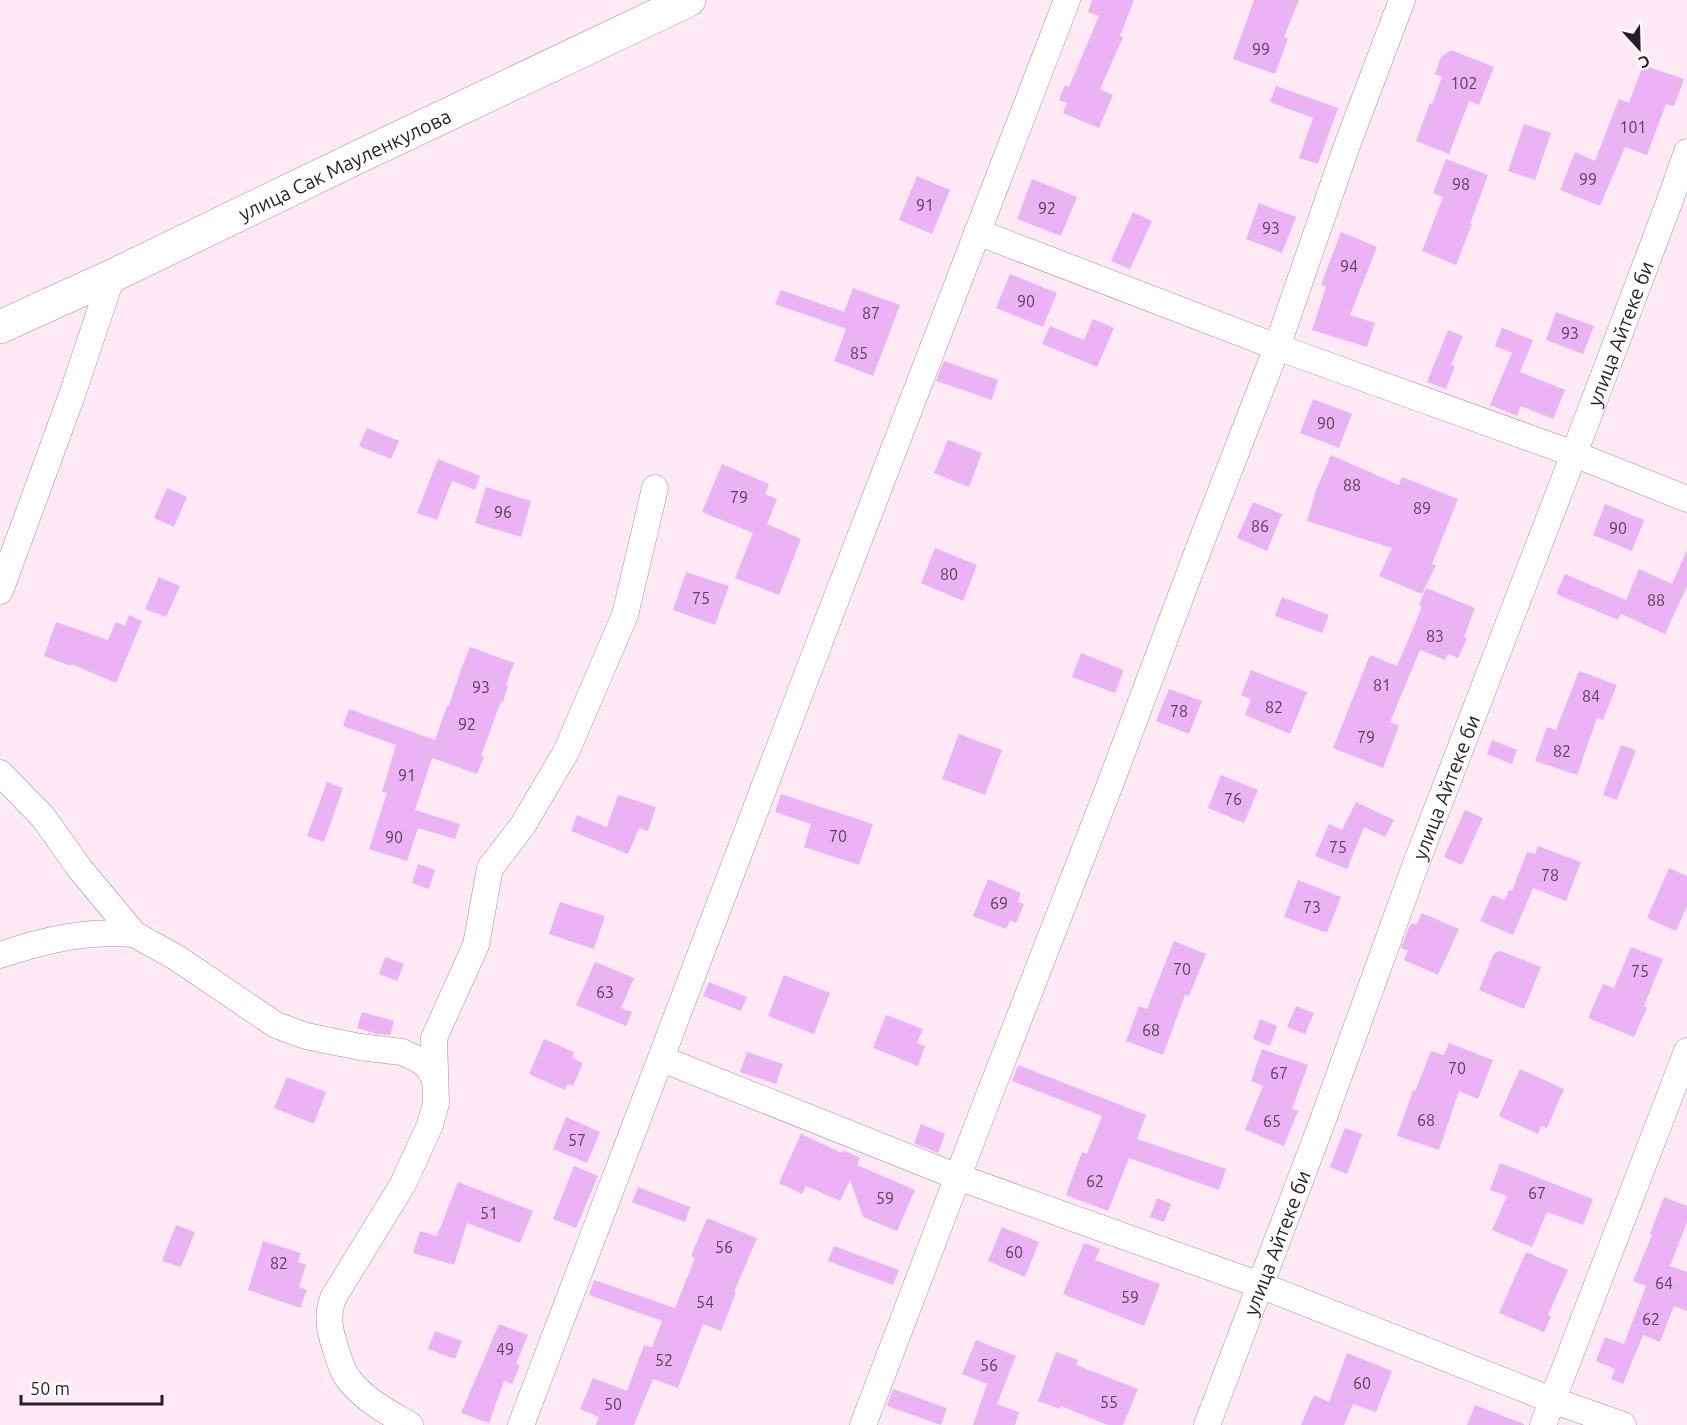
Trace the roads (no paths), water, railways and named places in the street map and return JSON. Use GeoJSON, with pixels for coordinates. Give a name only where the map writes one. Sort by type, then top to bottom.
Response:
{"type":"FeatureCollection","features":[{"type":"Feature","properties":{"kind":"main road","name":"улица Сак Мауленкулова"},"geometry":{"type":"LineString","coordinates":[[0,327],[112,276],[689,0]]}},
{"type":"Feature","properties":{"kind":"street"},"geometry":{"type":"LineString","coordinates":[[521,1425],[1067,0]]}},
{"type":"Feature","properties":{"kind":"street"},"geometry":{"type":"LineString","coordinates":[[863,1425],[1277,347],[1346,148],[1402,0]]}},
{"type":"Feature","properties":{"kind":"street","name":"улица Айтеке би"},"geometry":{"type":"LineString","coordinates":[[1207,1425],[1320,1128],[1419,855],[1574,454],[1687,152]]}},
{"type":"Feature","properties":{"kind":"street"},"geometry":{"type":"LineString","coordinates":[[977,232],[1277,347],[1574,454],[1687,499]]}},
{"type":"Feature","properties":{"kind":"street"},"geometry":{"type":"LineString","coordinates":[[0,591],[72,395],[112,276]]}},
{"type":"Feature","properties":{"kind":"street"},"geometry":{"type":"LineString","coordinates":[[410,1425],[369,1400],[349,1380],[340,1363],[330,1331],[328,1313],[333,1298],[403,1184],[430,1125],[436,1102],[434,1038],[476,945],[490,868],[523,825],[566,752],[625,615],[655,488]]}},
{"type":"Feature","properties":{"kind":"street"},"geometry":{"type":"LineString","coordinates":[[0,773],[43,817],[80,869],[134,934],[177,958],[276,1025],[306,1036],[360,1047],[402,1052],[428,1067],[434,1078]]}},
{"type":"Feature","properties":{"kind":"street"},"geometry":{"type":"LineString","coordinates":[[0,955],[42,941],[78,934],[115,932],[134,934]]}},
{"type":"Feature","properties":{"kind":"street"},"geometry":{"type":"LineString","coordinates":[[402,1052],[434,1038]]}},
{"type":"Feature","properties":{"kind":"street"},"geometry":{"type":"LineString","coordinates":[[1543,1425],[1687,1051]]}},
{"type":"Feature","properties":{"kind":"street"},"geometry":{"type":"LineString","coordinates":[[662,1059],[958,1177],[1260,1285],[1552,1400],[1623,1425]]}}]}
